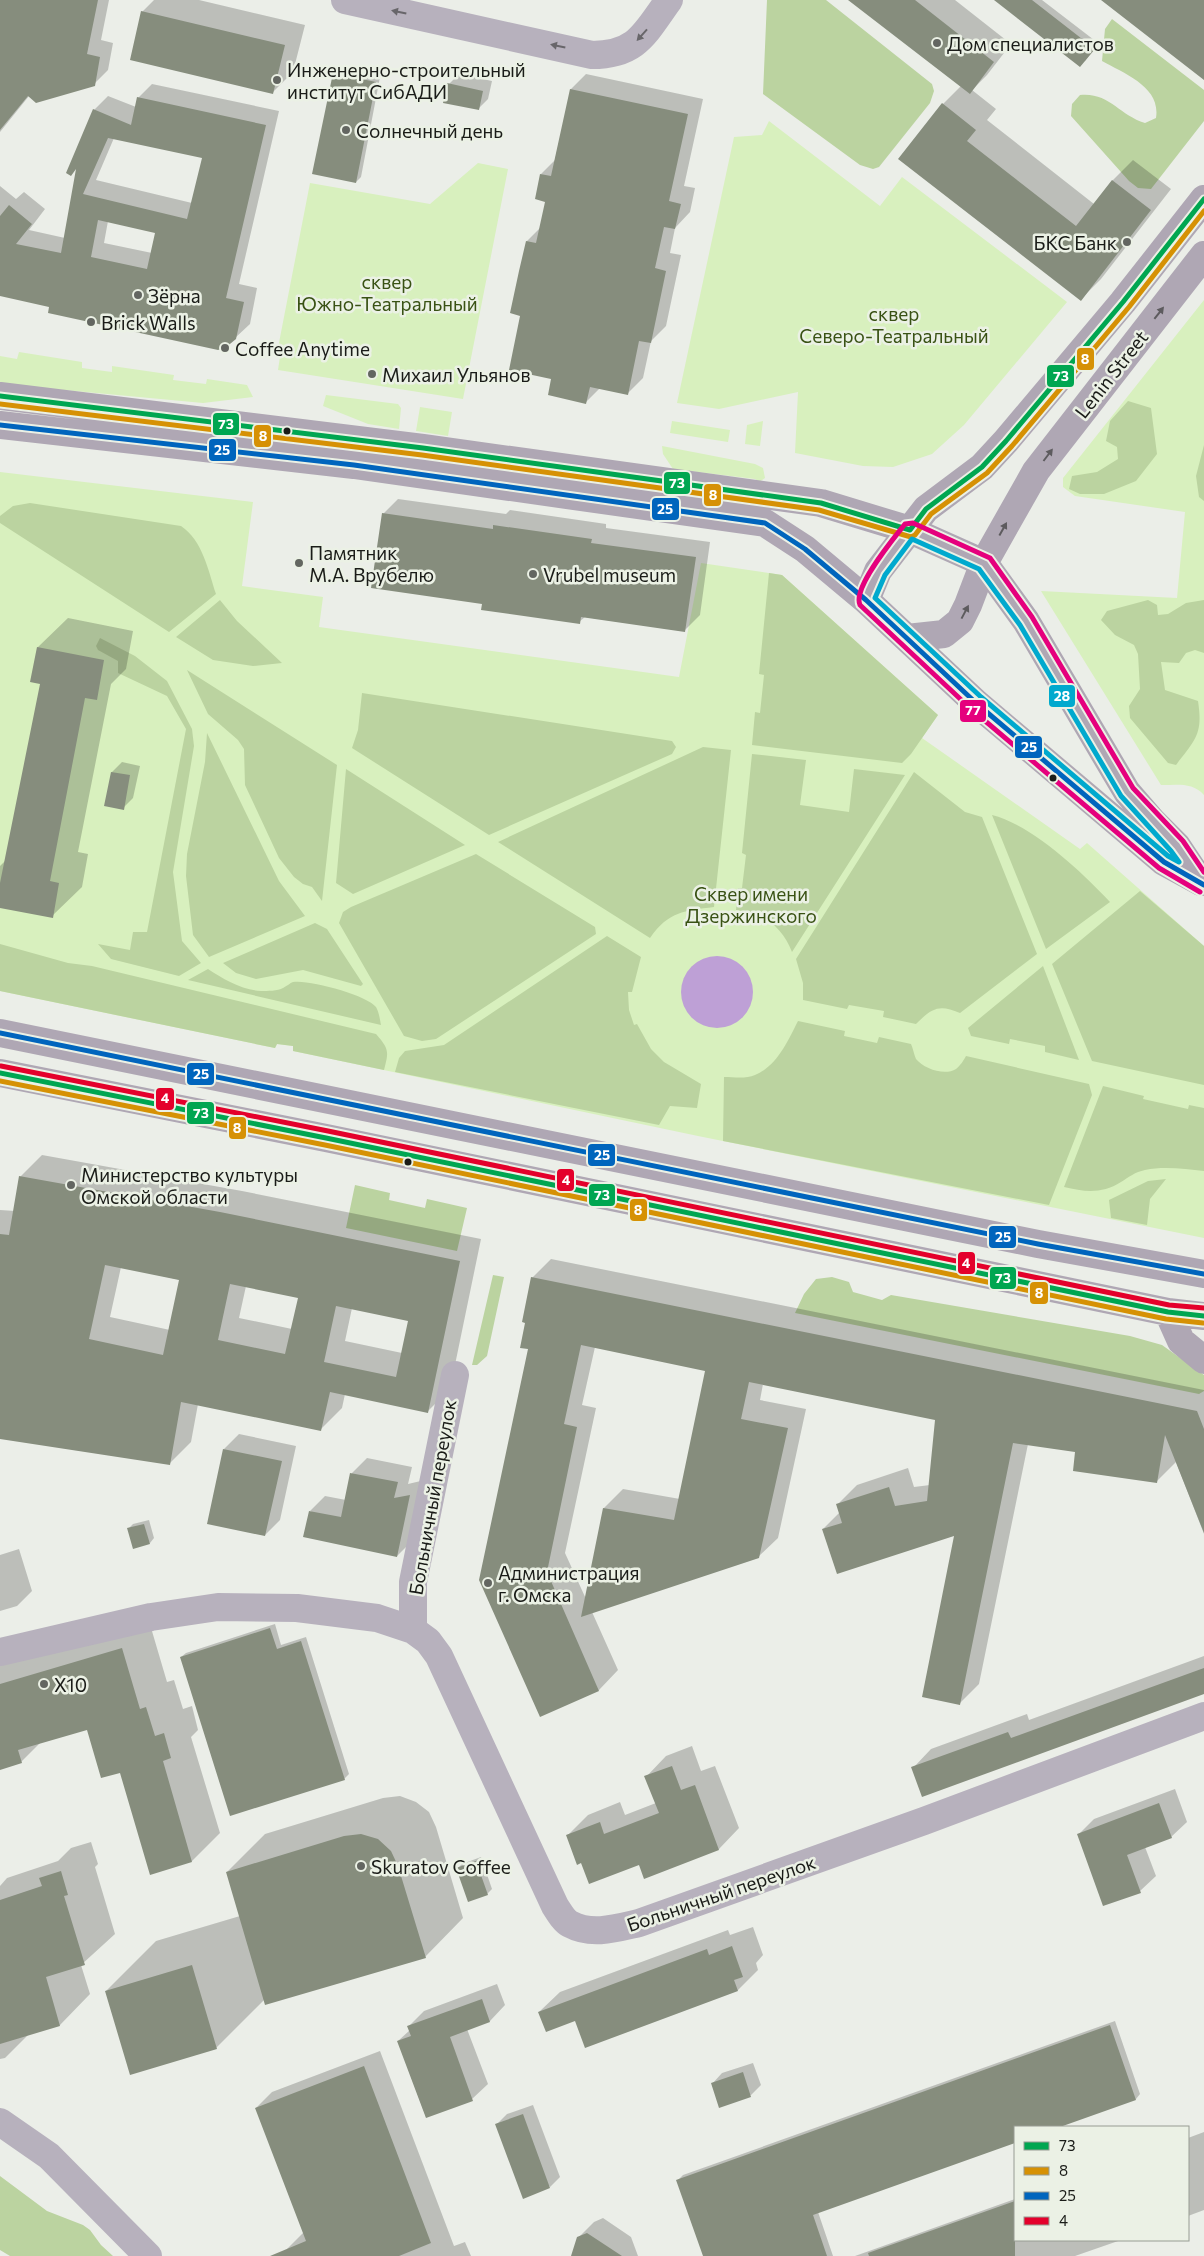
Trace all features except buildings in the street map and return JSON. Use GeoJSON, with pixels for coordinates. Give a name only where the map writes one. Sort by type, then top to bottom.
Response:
{"type":"FeatureCollection","features":[{"type":"Feature","properties":{"kind":"main road","name":"Lenin Street"},"geometry":{"type":"LineString","coordinates":[[910,530],[926,508],[982,467],[1006,442],[1055,386],[1204,199]]}},
{"type":"Feature","properties":{"kind":"main road"},"geometry":{"type":"LineString","coordinates":[[1160,255],[1196,266]]}},
{"type":"Feature","properties":{"kind":"main road","name":"Lenin Street"},"geometry":{"type":"LineString","coordinates":[[984,563],[1036,471],[1196,266]]}},
{"type":"Feature","properties":{"kind":"main road"},"geometry":{"type":"LineString","coordinates":[[0,396],[423,448],[804,500],[845,509],[910,530],[984,563],[1026,620],[1127,792],[1152,822],[1177,846],[1203,883]]}},
{"type":"Feature","properties":{"kind":"main road"},"geometry":{"type":"LineString","coordinates":[[0,426],[354,465],[765,523],[805,549],[866,600],[917,637],[970,697],[1164,862],[1203,883]]}},
{"type":"Feature","properties":{"kind":"main road"},"geometry":{"type":"LineString","coordinates":[[866,600],[878,571],[910,530]]}},
{"type":"Feature","properties":{"kind":"main road"},"geometry":{"type":"LineString","coordinates":[[917,637],[944,634],[960,621],[984,563]]}},
{"type":"Feature","properties":{"kind":"main road"},"geometry":{"type":"LineString","coordinates":[[0,1033],[1056,1247],[1204,1274]]}},
{"type":"Feature","properties":{"kind":"main road"},"geometry":{"type":"LineString","coordinates":[[0,1073],[1168,1312],[1204,1316]]}},
{"type":"Feature","properties":{"kind":"main road"},"geometry":{"type":"LineString","coordinates":[[760,1227],[768,1189]]}},
{"type":"Feature","properties":{"kind":"main road"},"geometry":{"type":"LineString","coordinates":[[1168,1312],[1180,1341],[1204,1360]]}},
{"type":"Feature","properties":{"kind":"street"},"geometry":{"type":"LineString","coordinates":[[345,0],[592,55],[605,55],[619,53],[630,47],[644,34],[669,0]]}},
{"type":"Feature","properties":{"kind":"street","name":"Больничный переулок"},"geometry":{"type":"LineString","coordinates":[[455,1375],[412,1582],[413,1630],[428,1641],[439,1656],[555,1906],[569,1923],[587,1930],[609,1930],[648,1920],[887,1834],[1204,1716]]}},
{"type":"Feature","properties":{"kind":"street"},"geometry":{"type":"LineString","coordinates":[[0,1652],[151,1616],[218,1607],[297,1608],[377,1618],[413,1630]]}},
{"type":"Feature","properties":{"kind":"street"},"geometry":{"type":"LineString","coordinates":[[0,2122],[49,2156],[148,2256]]}},
{"type":"Feature","properties":{"kind":"green space"},"geometry":{"type":"Polygon","coordinates":[[[767,0],[826,0],[932,84],[934,91],[930,103],[879,167],[873,169],[860,165],[763,94],[767,0]]]}},
{"type":"Feature","properties":{"kind":"green space"},"geometry":{"type":"Polygon","coordinates":[[[1112,19],[1204,90],[1204,121],[1151,189],[1138,188],[1129,181],[1071,116],[1072,104],[1080,95],[1090,95],[1106,100],[1128,115],[1145,123],[1156,118],[1156,107],[1153,98],[1147,90],[1131,77],[1102,61],[1105,29],[1112,19]]]}},
{"type":"Feature","properties":{"kind":"green space","name":"сквер Северо-Театральный"},"geometry":{"type":"Polygon","coordinates":[[[769,121],[880,206],[902,177],[1067,302],[964,425],[932,454],[893,467],[863,466],[795,453],[798,392],[719,409],[677,403],[734,137],[762,135],[769,121]]]}},
{"type":"Feature","properties":{"kind":"green space","name":"сквер Южно-Театральный"},"geometry":{"type":"Polygon","coordinates":[[[478,163],[508,169],[463,399],[278,370],[281,350],[277,353],[310,183],[430,204],[478,163]]]}},
{"type":"Feature","properties":{"kind":"green space"},"geometry":{"type":"Polygon","coordinates":[[[1204,300],[1204,795],[1190,786],[1161,785],[1041,591],[1177,598],[1185,512],[1075,496],[1063,487],[1063,478],[1204,300]]]}},
{"type":"Feature","properties":{"kind":"green space"},"geometry":{"type":"Polygon","coordinates":[[[19,352],[82,362],[82,368],[112,372],[112,366],[174,375],[173,380],[206,384],[207,379],[247,385],[253,397],[203,403],[0,384],[0,356],[17,359],[19,352]]]}},
{"type":"Feature","properties":{"kind":"green space"},"geometry":{"type":"Polygon","coordinates":[[[326,395],[398,404],[401,408],[399,429],[368,424],[323,406],[326,395]]]}},
{"type":"Feature","properties":{"kind":"green space"},"geometry":{"type":"Polygon","coordinates":[[[1128,401],[1151,408],[1157,454],[1136,481],[1104,494],[1080,494],[1069,489],[1072,476],[1097,472],[1118,459],[1117,447],[1106,441],[1110,421],[1128,401]]]}},
{"type":"Feature","properties":{"kind":"green space"},"geometry":{"type":"Polygon","coordinates":[[[420,407],[452,412],[448,436],[416,431],[420,407]]]}},
{"type":"Feature","properties":{"kind":"green space"},"geometry":{"type":"Polygon","coordinates":[[[672,421],[730,430],[728,442],[670,433],[672,421]]]}},
{"type":"Feature","properties":{"kind":"green space"},"geometry":{"type":"Polygon","coordinates":[[[763,421],[760,446],[745,444],[747,425],[763,421]]]}},
{"type":"Feature","properties":{"kind":"green space"},"geometry":{"type":"Polygon","coordinates":[[[1204,445],[1204,501],[1199,497],[1196,476],[1204,445]]]}},
{"type":"Feature","properties":{"kind":"green space"},"geometry":{"type":"Polygon","coordinates":[[[662,446],[755,464],[763,468],[765,478],[759,482],[755,479],[673,469],[663,454],[662,446]]]}},
{"type":"Feature","properties":{"kind":"green space","name":"Сквер имени Дзержинского"},"geometry":{"type":"Polygon","coordinates":[[[0,472],[253,502],[242,586],[323,597],[319,627],[679,677],[701,563],[782,575],[938,715],[922,738],[1080,849],[1087,843],[1204,946],[1204,1238],[698,1136],[293,1051],[293,1046],[277,1044],[275,1048],[0,991],[0,472]]]}},
{"type":"Feature","properties":{"kind":"green space"},"geometry":{"type":"Polygon","coordinates":[[[30,503],[181,526],[200,548],[216,594],[169,632],[0,523],[0,516],[13,506],[30,503]]]}},
{"type":"Feature","properties":{"kind":"green space"},"geometry":{"type":"Polygon","coordinates":[[[769,573],[782,575],[938,715],[911,754],[902,763],[752,745],[755,712],[760,713],[764,675],[759,674],[769,573]]]}},
{"type":"Feature","properties":{"kind":"green space"},"geometry":{"type":"Polygon","coordinates":[[[220,600],[237,621],[282,663],[253,666],[213,660],[176,637],[220,600]]]}},
{"type":"Feature","properties":{"kind":"green space"},"geometry":{"type":"Polygon","coordinates":[[[1148,600],[1157,605],[1158,615],[1168,614],[1186,603],[1204,600],[1204,653],[1195,650],[1186,653],[1179,663],[1161,662],[1165,690],[1198,701],[1199,729],[1189,749],[1176,765],[1168,763],[1130,718],[1129,706],[1140,689],[1138,654],[1134,645],[1115,635],[1101,620],[1107,611],[1148,600]]]}},
{"type":"Feature","properties":{"kind":"green space"},"geometry":{"type":"Polygon","coordinates":[[[100,638],[135,656],[167,681],[192,729],[194,746],[173,872],[182,941],[201,963],[179,976],[111,959],[98,944],[130,950],[133,932],[147,932],[186,729],[167,696],[118,673],[118,661],[98,650],[96,646],[100,638]]]}},
{"type":"Feature","properties":{"kind":"green space"},"geometry":{"type":"Polygon","coordinates":[[[187,670],[337,765],[322,901],[312,887],[303,884],[294,877],[279,858],[245,785],[244,749],[238,740],[208,714],[187,670]]]}},
{"type":"Feature","properties":{"kind":"green space"},"geometry":{"type":"Polygon","coordinates":[[[362,693],[672,741],[676,747],[672,754],[489,835],[352,748],[358,730],[362,693]]]}},
{"type":"Feature","properties":{"kind":"green space"},"geometry":{"type":"Polygon","coordinates":[[[207,733],[279,881],[305,916],[209,957],[193,935],[186,876],[187,854],[205,762],[207,733]]]}},
{"type":"Feature","properties":{"kind":"green space"},"geometry":{"type":"Polygon","coordinates":[[[703,747],[731,750],[714,907],[686,911],[671,917],[650,938],[498,842],[703,747]]]}},
{"type":"Feature","properties":{"kind":"green space"},"geometry":{"type":"Polygon","coordinates":[[[752,754],[806,760],[800,805],[849,812],[854,769],[905,775],[792,952],[783,935],[770,922],[755,914],[736,910],[738,888],[742,888],[746,855],[742,853],[752,754]]]}},
{"type":"Feature","properties":{"kind":"green space"},"geometry":{"type":"Polygon","coordinates":[[[346,769],[465,845],[353,894],[336,883],[346,769]]]}},
{"type":"Feature","properties":{"kind":"green space"},"geometry":{"type":"Polygon","coordinates":[[[914,772],[965,812],[982,817],[1037,954],[960,1013],[941,1008],[936,1009],[916,1024],[883,1017],[884,1011],[849,1005],[847,1009],[803,1000],[803,983],[796,959],[914,772]]]}},
{"type":"Feature","properties":{"kind":"green space"},"geometry":{"type":"Polygon","coordinates":[[[992,815],[1007,820],[1040,839],[1071,864],[1110,902],[1046,949],[992,815]]]}},
{"type":"Feature","properties":{"kind":"green space"},"geometry":{"type":"Polygon","coordinates":[[[476,854],[595,927],[596,934],[436,1039],[422,1041],[404,1036],[339,923],[343,912],[476,854]]]}},
{"type":"Feature","properties":{"kind":"green space"},"geometry":{"type":"Polygon","coordinates":[[[1140,891],[1204,946],[1204,1085],[1092,1061],[1052,964],[1140,891]]]}},
{"type":"Feature","properties":{"kind":"green space"},"geometry":{"type":"Polygon","coordinates":[[[315,923],[327,929],[363,984],[361,986],[303,970],[256,979],[236,973],[223,963],[315,923]]]}},
{"type":"Feature","properties":{"kind":"green space"},"geometry":{"type":"Polygon","coordinates":[[[607,936],[641,957],[632,992],[628,992],[629,1010],[634,1025],[637,1024],[651,1049],[664,1062],[701,1084],[697,1108],[670,1106],[659,1125],[395,1072],[399,1058],[405,1051],[444,1045],[607,936]]]}},
{"type":"Feature","properties":{"kind":"green space"},"geometry":{"type":"Polygon","coordinates":[[[0,944],[68,963],[92,966],[376,1034],[387,1050],[384,1070],[293,1051],[293,1046],[277,1044],[275,1048],[0,991],[0,944]]]}},
{"type":"Feature","properties":{"kind":"green space"},"geometry":{"type":"Polygon","coordinates":[[[1043,966],[1079,1060],[1045,1052],[1045,1046],[1010,1039],[1009,1044],[971,1036],[968,1028],[1043,966]]]}},
{"type":"Feature","properties":{"kind":"green space"},"geometry":{"type":"Polygon","coordinates":[[[208,969],[220,977],[247,989],[275,990],[293,982],[301,982],[323,985],[350,993],[370,1002],[376,1007],[381,1025],[188,980],[208,969]]]}},
{"type":"Feature","properties":{"kind":"green space"},"geometry":{"type":"Polygon","coordinates":[[[798,1021],[845,1031],[844,1036],[877,1043],[879,1037],[911,1044],[916,1059],[920,1063],[941,1072],[956,1069],[966,1056],[1089,1084],[1092,1095],[1049,1205],[723,1141],[724,1077],[748,1077],[770,1066],[781,1052],[798,1021]]]}},
{"type":"Feature","properties":{"kind":"green space"},"geometry":{"type":"Polygon","coordinates":[[[1103,1086],[1144,1096],[1143,1099],[1188,1109],[1189,1105],[1204,1108],[1204,1171],[1160,1168],[1138,1172],[1107,1189],[1086,1191],[1064,1187],[1103,1086]]]}},
{"type":"Feature","properties":{"kind":"green space"},"geometry":{"type":"Polygon","coordinates":[[[1166,1179],[1150,1199],[1147,1225],[1111,1218],[1109,1200],[1148,1181],[1166,1179]]]}},
{"type":"Feature","properties":{"kind":"green space"},"geometry":{"type":"Polygon","coordinates":[[[355,1185],[390,1193],[389,1200],[425,1208],[427,1199],[467,1208],[457,1251],[346,1228],[355,1185]]]}},
{"type":"Feature","properties":{"kind":"green space"},"geometry":{"type":"Polygon","coordinates":[[[493,1275],[504,1277],[487,1356],[477,1365],[472,1365],[493,1275]]]}},
{"type":"Feature","properties":{"kind":"green space"},"geometry":{"type":"Polygon","coordinates":[[[832,1277],[849,1282],[853,1292],[882,1300],[891,1295],[1130,1336],[1162,1345],[1204,1375],[1204,1391],[1199,1394],[795,1313],[804,1294],[816,1279],[832,1277]]]}},
{"type":"Feature","properties":{"kind":"green space"},"geometry":{"type":"Polygon","coordinates":[[[0,2176],[47,2211],[83,2225],[90,2230],[101,2245],[113,2256],[10,2256],[0,2250],[0,2176]]]}},
{"type":"Feature","properties":{"kind":"shaded area"},"geometry":{"type":"Polygon","coordinates":[[[717,956],[731,959],[743,966],[750,978],[753,992],[750,1006],[743,1018],[731,1025],[717,1028],[703,1025],[691,1018],[684,1006],[681,992],[684,978],[691,966],[703,959],[717,956]]]}},
{"type":"Feature","properties":{"kind":"transit line","name":"73"},"geometry":{"type":"LineString","coordinates":[[0,396],[423,448],[821,503],[910,530],[926,509],[982,467],[1006,441],[1123,302],[1204,199]]}},
{"type":"Feature","properties":{"kind":"transit line","name":"8"},"geometry":{"type":"LineString","coordinates":[[0,404],[422,455],[819,510],[911,537],[915,535],[931,514],[987,473],[1012,446],[1129,307],[1204,211]]}},
{"type":"Feature","properties":{"kind":"transit line","name":"25"},"geometry":{"type":"LineString","coordinates":[[0,425],[354,465],[765,523],[805,549],[866,600],[976,703],[1164,862],[1204,885]]}},
{"type":"Feature","properties":{"kind":"transit line","name":"77"},"geometry":{"type":"LineString","coordinates":[[1200,892],[1159,868],[971,709],[860,605],[859,597],[862,587],[875,563],[905,524],[913,523],[990,558],[1032,617],[1133,788],[1183,841],[1204,872]]}},
{"type":"Feature","properties":{"kind":"transit line","name":"28"},"geometry":{"type":"LineString","coordinates":[[912,539],[979,569],[1020,625],[1121,796],[1179,862],[1168,856],[981,697],[875,598],[885,575],[912,539]]}},
{"type":"Feature","properties":{"kind":"transit line","name":"25"},"geometry":{"type":"LineString","coordinates":[[0,1033],[1038,1244],[1204,1274]]}},
{"type":"Feature","properties":{"kind":"transit line","name":"4"},"geometry":{"type":"LineString","coordinates":[[1,1066],[328,1131],[1169,1305],[1204,1308]]}},
{"type":"Feature","properties":{"kind":"transit line","name":"73"},"geometry":{"type":"LineString","coordinates":[[0,1073],[326,1138],[1168,1312],[1204,1316]]}},
{"type":"Feature","properties":{"kind":"transit line","name":"8"},"geometry":{"type":"LineString","coordinates":[[0,1081],[325,1145],[1166,1319],[1203,1323]]}},
{"type":"Feature","properties":{"kind":"place","name":"Дом специалистов"},"geometry":{"type":"Point","coordinates":[937,43]}},
{"type":"Feature","properties":{"kind":"place","name":"Инженерно-строительный институт СибАДИ"},"geometry":{"type":"Point","coordinates":[277,80]}},
{"type":"Feature","properties":{"kind":"place","name":"Солнечный день"},"geometry":{"type":"Point","coordinates":[346,130]}},
{"type":"Feature","properties":{"kind":"place","name":"БКС Банк"},"geometry":{"type":"Point","coordinates":[1127,242]}},
{"type":"Feature","properties":{"kind":"place","name":"Зёрна"},"geometry":{"type":"Point","coordinates":[138,295]}},
{"type":"Feature","properties":{"kind":"place","name":"Brick Walls"},"geometry":{"type":"Point","coordinates":[91,322]}},
{"type":"Feature","properties":{"kind":"place","name":"Coffee Anytime"},"geometry":{"type":"Point","coordinates":[225,348]}},
{"type":"Feature","properties":{"kind":"place","name":"Михаил Ульянов"},"geometry":{"type":"Point","coordinates":[372,374]}},
{"type":"Feature","properties":{"kind":"place","name":"Памятник М.А. Врубелю"},"geometry":{"type":"Point","coordinates":[299,563]}},
{"type":"Feature","properties":{"kind":"place","name":"Vrubel museum"},"geometry":{"type":"Point","coordinates":[533,574]}},
{"type":"Feature","properties":{"kind":"place","name":"Министерство культуры Омской области"},"geometry":{"type":"Point","coordinates":[71,1185]}},
{"type":"Feature","properties":{"kind":"place","name":"Администрация г. Омска"},"geometry":{"type":"Point","coordinates":[488,1583]}},
{"type":"Feature","properties":{"kind":"place","name":"Х10"},"geometry":{"type":"Point","coordinates":[44,1684]}},
{"type":"Feature","properties":{"kind":"place","name":"Skuratov Coffee"},"geometry":{"type":"Point","coordinates":[361,1866]}}]}
